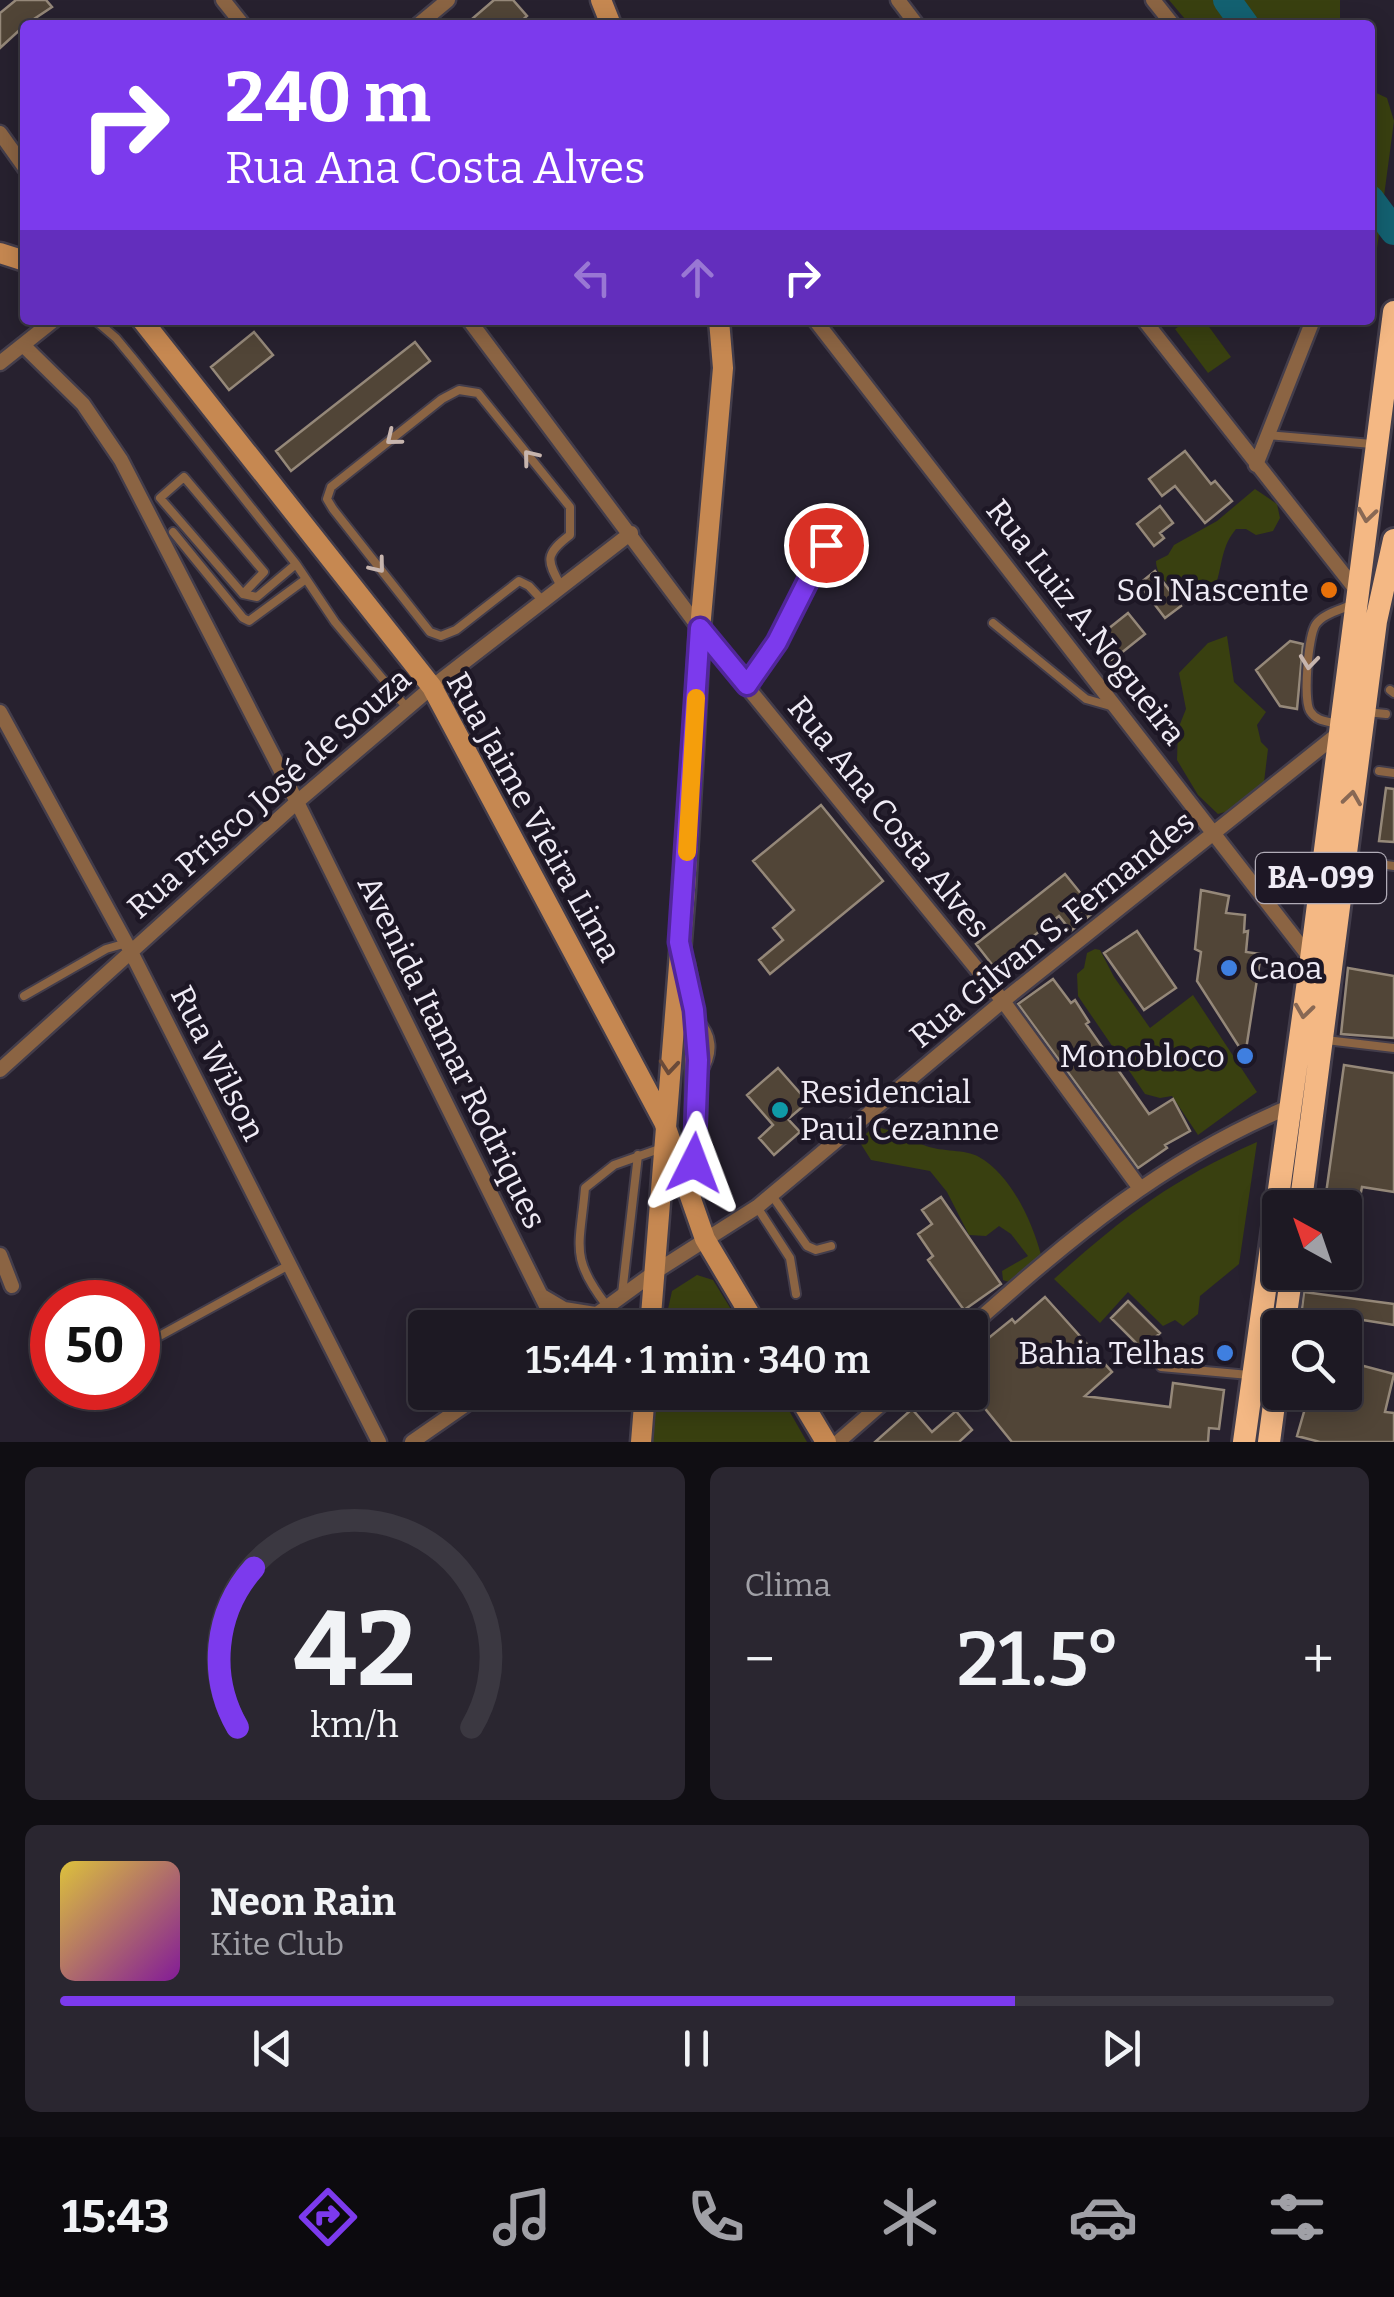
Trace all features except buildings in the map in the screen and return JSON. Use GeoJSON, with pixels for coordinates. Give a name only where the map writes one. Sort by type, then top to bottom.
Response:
{"type":"FeatureCollection","features":[{"type":"Feature","properties":{"kind":"highway","name":"BA-099"},"geometry":{"type":"LineString","coordinates":[[1244,1442],[1394,313]]}},
{"type":"Feature","properties":{"kind":"highway","name":"BA-099"},"geometry":{"type":"LineString","coordinates":[[1302,1190],[1322,1039],[1375,713],[1394,540]]}},
{"type":"Feature","properties":{"kind":"highway"},"geometry":{"type":"LineString","coordinates":[[1269,1442],[1273,1410]]}},
{"type":"Feature","properties":{"kind":"main road","name":"Rua Jaime Vieira Lima"},"geometry":{"type":"LineString","coordinates":[[146,325],[432,687],[664,1122],[706,1240],[747,1310]]}},
{"type":"Feature","properties":{"kind":"main road"},"geometry":{"type":"LineString","coordinates":[[651,1310],[700,628],[723,368],[719,325]]}},
{"type":"Feature","properties":{"kind":"main road"},"geometry":{"type":"LineString","coordinates":[[679,942],[694,1016],[698,1077],[692,1199]]}},
{"type":"Feature","properties":{"kind":"main road"},"geometry":{"type":"LineString","coordinates":[[641,1442],[644,1410]]}},
{"type":"Feature","properties":{"kind":"main road"},"geometry":{"type":"LineString","coordinates":[[807,1410],[826,1442]]}},
{"type":"Feature","properties":{"kind":"street"},"geometry":{"type":"LineString","coordinates":[[223,0],[239,20]]}},
{"type":"Feature","properties":{"kind":"street"},"geometry":{"type":"LineString","coordinates":[[424,20],[448,0]]}},
{"type":"Feature","properties":{"kind":"street"},"geometry":{"type":"LineString","coordinates":[[898,0],[913,20]]}},
{"type":"Feature","properties":{"kind":"street"},"geometry":{"type":"LineString","coordinates":[[1153,0],[1169,20]]}},
{"type":"Feature","properties":{"kind":"street"},"geometry":{"type":"LineString","coordinates":[[0,134],[20,161]]}},
{"type":"Feature","properties":{"kind":"street"},"geometry":{"type":"LineString","coordinates":[[0,363],[48,325]]}},
{"type":"Feature","properties":{"kind":"street","name":"Rua Ana Costa Alves"},"geometry":{"type":"LineString","coordinates":[[474,325],[700,628],[1003,1002],[1139,1187]]}},
{"type":"Feature","properties":{"kind":"street","name":"Rua Luiz A.Nogueira"},"geometry":{"type":"LineString","coordinates":[[819,325],[1311,959]]}},
{"type":"Feature","properties":{"kind":"street"},"geometry":{"type":"LineString","coordinates":[[1148,325],[1356,597]]}},
{"type":"Feature","properties":{"kind":"street"},"geometry":{"type":"LineString","coordinates":[[1256,465],[1311,325]]}},
{"type":"Feature","properties":{"kind":"street","name":"Avenida Itamar Rodriques"},"geometry":{"type":"LineString","coordinates":[[24,346],[73,393],[105,432],[297,802],[549,1310]]}},
{"type":"Feature","properties":{"kind":"street","name":"Rua Prisco José de Souza"},"geometry":{"type":"LineString","coordinates":[[0,1070],[128,946],[407,708],[631,532]]}},
{"type":"Feature","properties":{"kind":"street"},"geometry":{"type":"LineString","coordinates":[[747,685],[772,651],[826,545]]}},
{"type":"Feature","properties":{"kind":"street","name":"Rua Wilson"},"geometry":{"type":"LineString","coordinates":[[0,712],[128,946],[379,1442]]}},
{"type":"Feature","properties":{"kind":"street","name":"Rua Gilvan S. Fernandes"},"geometry":{"type":"LineString","coordinates":[[601,1310],[757,1206],[1339,729]]}},
{"type":"Feature","properties":{"kind":"street"},"geometry":{"type":"LineString","coordinates":[[988,1311],[1139,1187],[1233,1130],[1290,1107]]}},
{"type":"Feature","properties":{"kind":"street"},"geometry":{"type":"LineString","coordinates":[[0,1255],[12,1286]]}},
{"type":"Feature","properties":{"kind":"street"},"geometry":{"type":"LineString","coordinates":[[542,1296],[564,1309],[601,1310]]}},
{"type":"Feature","properties":{"kind":"street"},"geometry":{"type":"LineString","coordinates":[[412,1442],[458,1410]]}},
{"type":"Feature","properties":{"kind":"street"},"geometry":{"type":"LineString","coordinates":[[838,1442],[874,1410]]}},
{"type":"Feature","properties":{"kind":"lane"},"geometry":{"type":"LineString","coordinates":[[100,325],[126,350],[296,564],[335,622],[407,708]]}},
{"type":"Feature","properties":{"kind":"lane"},"geometry":{"type":"LineString","coordinates":[[543,601],[519,580],[456,630],[441,636],[430,632],[333,510],[327,499],[330,487],[442,398],[458,390],[478,393],[570,507],[570,535],[551,552],[549,559],[561,586]]}},
{"type":"Feature","properties":{"kind":"lane"},"geometry":{"type":"LineString","coordinates":[[1268,435],[1376,445]]}},
{"type":"Feature","properties":{"kind":"lane"},"geometry":{"type":"LineString","coordinates":[[243,594],[264,572],[184,476],[160,498],[243,594],[257,597],[296,564]]}},
{"type":"Feature","properties":{"kind":"lane"},"geometry":{"type":"LineString","coordinates":[[173,532],[242,618],[250,621],[306,579]]}},
{"type":"Feature","properties":{"kind":"lane"},"geometry":{"type":"LineString","coordinates":[[1339,729],[1319,720],[1305,700],[1313,630],[1324,617],[1356,597]]}},
{"type":"Feature","properties":{"kind":"lane"},"geometry":{"type":"LineString","coordinates":[[993,622],[1086,699],[1119,708]]}},
{"type":"Feature","properties":{"kind":"lane"},"geometry":{"type":"LineString","coordinates":[[1379,772],[1394,773]]}},
{"type":"Feature","properties":{"kind":"lane"},"geometry":{"type":"LineString","coordinates":[[1366,862],[1394,866]]}},
{"type":"Feature","properties":{"kind":"lane"},"geometry":{"type":"LineString","coordinates":[[24,996],[106,949],[128,946]]}},
{"type":"Feature","properties":{"kind":"lane"},"geometry":{"type":"LineString","coordinates":[[1322,1039],[1394,1048]]}},
{"type":"Feature","properties":{"kind":"lane"},"geometry":{"type":"LineString","coordinates":[[601,1310],[578,1261],[586,1188],[614,1165],[662,1148]]}},
{"type":"Feature","properties":{"kind":"lane"},"geometry":{"type":"LineString","coordinates":[[622,1295],[638,1154]]}},
{"type":"Feature","properties":{"kind":"lane"},"geometry":{"type":"LineString","coordinates":[[772,1194],[807,1246],[816,1250],[831,1246]]}},
{"type":"Feature","properties":{"kind":"lane"},"geometry":{"type":"LineString","coordinates":[[757,1206],[790,1258],[796,1294]]}},
{"type":"Feature","properties":{"kind":"lane"},"geometry":{"type":"LineString","coordinates":[[160,1336],[290,1265]]}},
{"type":"Feature","properties":{"kind":"lane"},"geometry":{"type":"LineString","coordinates":[[1161,1367],[1253,1376]]}},
{"type":"Feature","properties":{"kind":"green space"},"geometry":{"type":"Polygon","coordinates":[[[1169,0],[1340,0],[1340,20],[1186,20],[1169,0]]]}},
{"type":"Feature","properties":{"kind":"green space"},"geometry":{"type":"Polygon","coordinates":[[[1375,92],[1387,98],[1394,121],[1375,264],[1375,92]]]}},
{"type":"Feature","properties":{"kind":"green space"},"geometry":{"type":"Polygon","coordinates":[[[1181,325],[1208,325],[1231,357],[1208,373],[1175,329],[1181,325]]]}},
{"type":"Feature","properties":{"kind":"green space"},"geometry":{"type":"Polygon","coordinates":[[[1255,489],[1277,504],[1280,518],[1273,531],[1256,535],[1236,529],[1225,547],[1217,581],[1200,585],[1188,596],[1166,582],[1156,561],[1168,555],[1174,545],[1217,521],[1255,489]]]}},
{"type":"Feature","properties":{"kind":"green space"},"geometry":{"type":"Polygon","coordinates":[[[1227,636],[1234,682],[1266,712],[1257,725],[1261,742],[1268,749],[1264,782],[1235,809],[1218,814],[1198,795],[1177,760],[1178,729],[1186,709],[1179,673],[1208,643],[1227,636]]]}},
{"type":"Feature","properties":{"kind":"green space"},"geometry":{"type":"Polygon","coordinates":[[[1100,950],[1150,1028],[1193,995],[1257,1092],[1198,1135],[1172,1096],[1145,1094],[1078,996],[1077,974],[1084,968],[1087,953],[1100,950]]]}},
{"type":"Feature","properties":{"kind":"green space"},"geometry":{"type":"Polygon","coordinates":[[[874,1126],[932,1148],[973,1154],[990,1165],[1019,1200],[1041,1255],[1009,1282],[1003,1280],[1002,1271],[1028,1256],[1011,1234],[999,1226],[986,1236],[969,1235],[947,1192],[930,1171],[871,1160],[859,1141],[874,1126]]]}},
{"type":"Feature","properties":{"kind":"green space"},"geometry":{"type":"Polygon","coordinates":[[[1257,1142],[1239,1264],[1200,1296],[1198,1314],[1183,1326],[1175,1320],[1163,1326],[1128,1292],[1100,1323],[1054,1279],[1149,1202],[1257,1142]]]}},
{"type":"Feature","properties":{"kind":"green space"},"geometry":{"type":"Polygon","coordinates":[[[697,1275],[713,1280],[732,1310],[668,1310],[672,1291],[697,1275]]]}},
{"type":"Feature","properties":{"kind":"green space"},"geometry":{"type":"Polygon","coordinates":[[[650,1410],[789,1410],[807,1442],[647,1442],[650,1410]]]}},
{"type":"Feature","properties":{"kind":"waterway"},"geometry":{"type":"LineString","coordinates":[[1227,0],[1241,20]]}},
{"type":"Feature","properties":{"kind":"waterway"},"geometry":{"type":"LineString","coordinates":[[1375,206],[1394,231]]}},
{"type":"Feature","properties":{"kind":"slow traffic"},"geometry":{"type":"LineString","coordinates":[[687,852],[696,698]]}},
{"type":"Feature","properties":{"kind":"place","name":"Sol Nascente"},"geometry":{"type":"Point","coordinates":[1329,590]}},
{"type":"Feature","properties":{"kind":"place","name":"Caoa"},"geometry":{"type":"Point","coordinates":[1229,968]}},
{"type":"Feature","properties":{"kind":"place","name":"Monobloco"},"geometry":{"type":"Point","coordinates":[1245,1056]}},
{"type":"Feature","properties":{"kind":"place","name":"Residencial Paul Cezanne"},"geometry":{"type":"Point","coordinates":[780,1110]}},
{"type":"Feature","properties":{"kind":"place","name":"Bahia Telhas"},"geometry":{"type":"Point","coordinates":[1225,1353]}},
{"type":"Feature","properties":{"kind":"route"},"geometry":{"type":"LineString","coordinates":[[694,1163],[698,1060],[694,1010],[679,942],[700,628],[747,685],[777,642],[826,545]]}}]}
